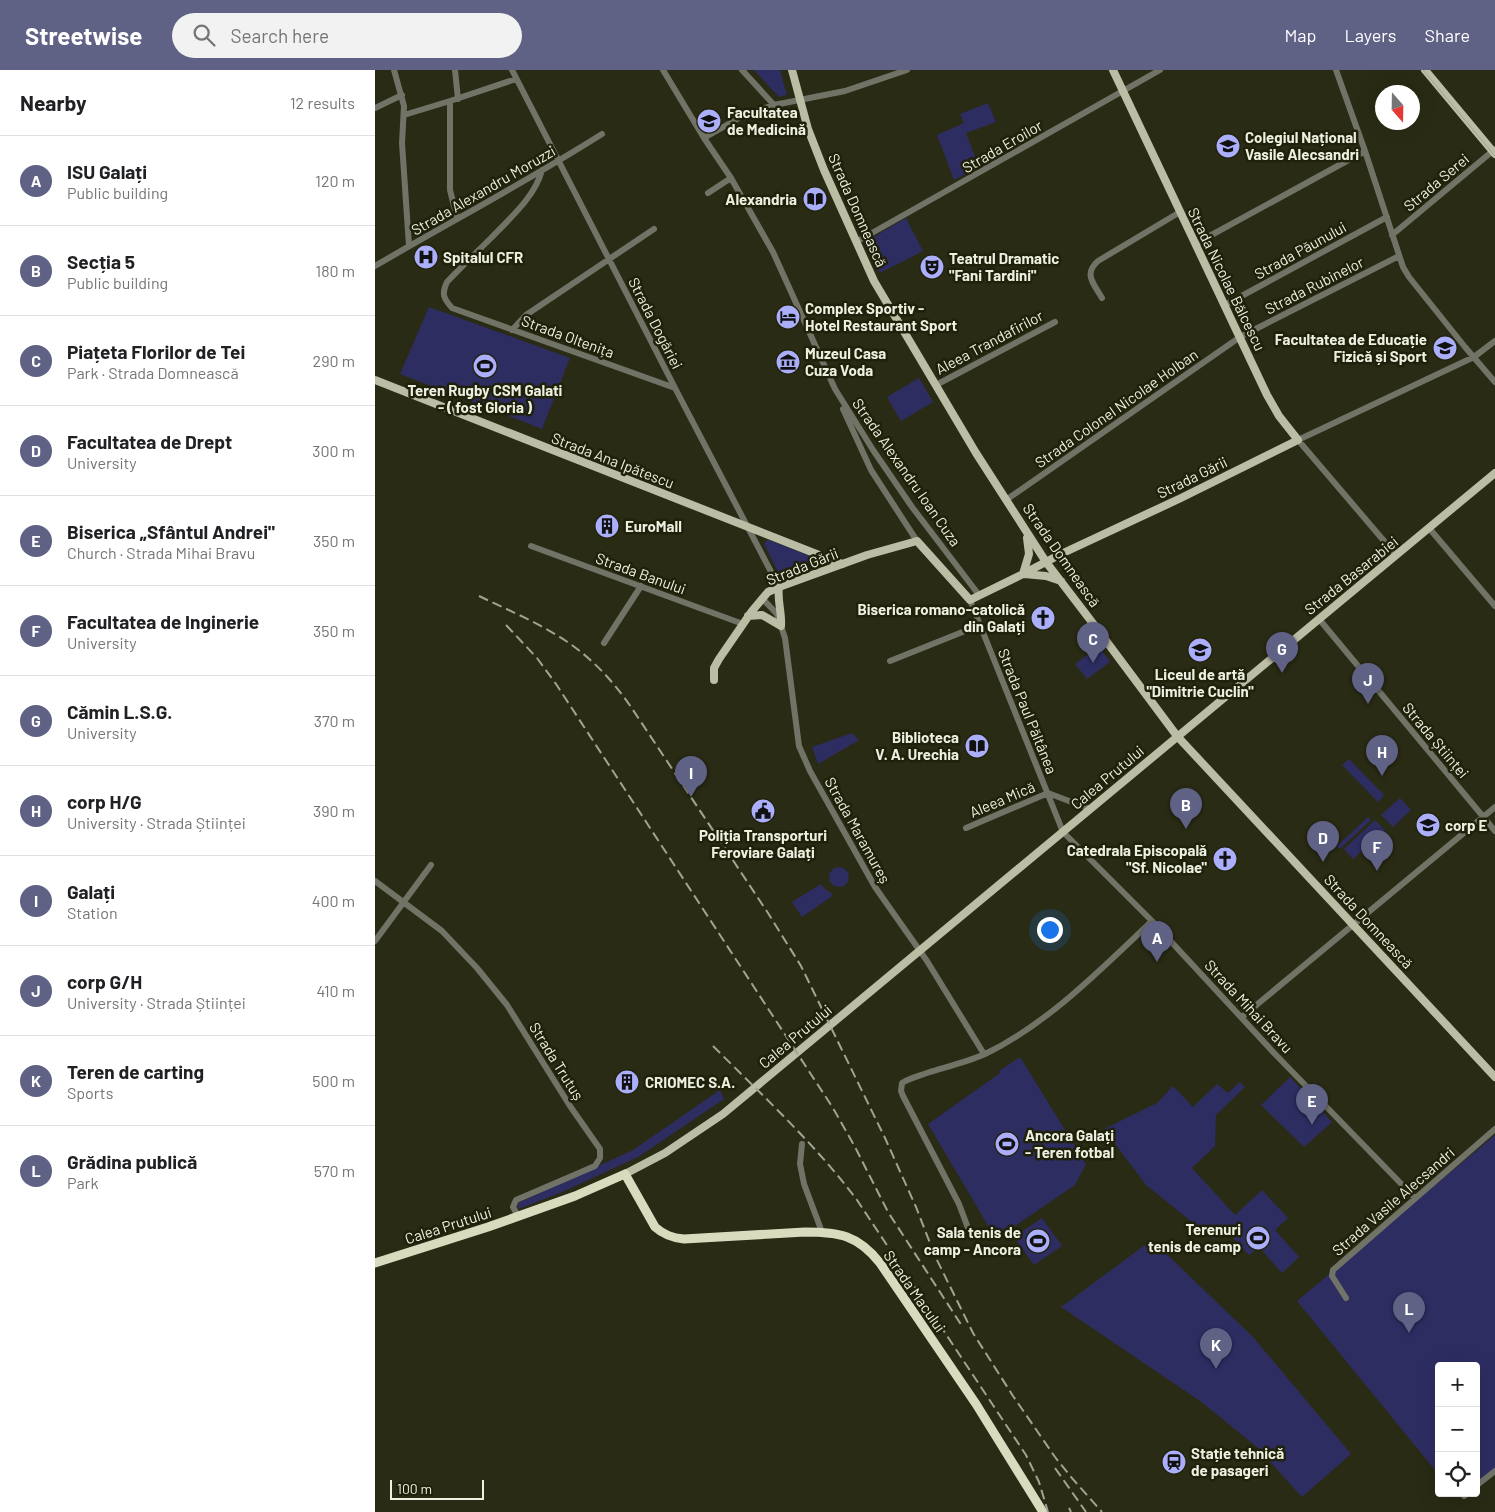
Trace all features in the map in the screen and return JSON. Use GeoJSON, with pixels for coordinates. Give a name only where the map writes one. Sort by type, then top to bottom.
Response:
{"type":"FeatureCollection","features":[{"type":"Feature","properties":{"kind":"highway","name":"Calea Prutului"},"geometry":{"type":"LineString","coordinates":[[375,1263],[575,1196],[625,1174]]}},
{"type":"Feature","properties":{"kind":"highway","name":"Strada Macului"},"geometry":{"type":"LineString","coordinates":[[625,1174],[655,1227],[661,1233],[670,1237],[684,1239],[732,1235],[822,1232],[855,1239],[865,1246],[876,1258],[976,1404],[1043,1512]]}},
{"type":"Feature","properties":{"kind":"main road","name":"Strada Domnească"},"geometry":{"type":"LineString","coordinates":[[792,70],[799,100],[816,150],[874,280],[976,453],[1046,562],[1177,736],[1495,1077]]}},
{"type":"Feature","properties":{"kind":"main road","name":"Strada Nicolae Bălcescu"},"geometry":{"type":"LineString","coordinates":[[1113,70],[1272,404],[1284,424],[1298,440]]}},
{"type":"Feature","properties":{"kind":"main road"},"geometry":{"type":"LineString","coordinates":[[1425,70],[1494,151]]}},
{"type":"Feature","properties":{"kind":"main road","name":"Strada Ana Ipătescu"},"geometry":{"type":"LineString","coordinates":[[375,380],[842,564]]}},
{"type":"Feature","properties":{"kind":"main road","name":"Strada Gării"},"geometry":{"type":"LineString","coordinates":[[970,600],[1298,440]]}},
{"type":"Feature","properties":{"kind":"main road","name":"Strada Basarabiei"},"geometry":{"type":"LineString","coordinates":[[1177,736],[1495,473]]}},
{"type":"Feature","properties":{"kind":"main road"},"geometry":{"type":"LineString","coordinates":[[1024,529],[1029,544],[1029,554],[1023,574],[1046,576],[1061,581]]}},
{"type":"Feature","properties":{"kind":"main road"},"geometry":{"type":"LineString","coordinates":[[917,541],[970,600]]}},
{"type":"Feature","properties":{"kind":"main road","name":"Strada Gării"},"geometry":{"type":"LineString","coordinates":[[714,680],[716,663],[748,616],[768,592],[842,564],[917,541]]}},
{"type":"Feature","properties":{"kind":"main road"},"geometry":{"type":"LineString","coordinates":[[748,616],[762,615],[781,626],[782,616],[778,596],[779,587]]}},
{"type":"Feature","properties":{"kind":"main road","name":"Calea Prutului"},"geometry":{"type":"LineString","coordinates":[[625,1174],[665,1153],[723,1114],[1177,736]]}},
{"type":"Feature","properties":{"kind":"street"},"geometry":{"type":"LineString","coordinates":[[394,70],[402,95],[405,115],[402,143],[409,246]]}},
{"type":"Feature","properties":{"kind":"street"},"geometry":{"type":"LineString","coordinates":[[455,70],[458,98]]}},
{"type":"Feature","properties":{"kind":"street","name":"Strada Dogăriei"},"geometry":{"type":"LineString","coordinates":[[512,70],[779,587]]}},
{"type":"Feature","properties":{"kind":"street","name":"Strada Alexandru Ioan Cuza"},"geometry":{"type":"LineString","coordinates":[[663,70],[704,138],[731,178],[773,252],[835,389],[873,450],[912,507],[979,596]]}},
{"type":"Feature","properties":{"kind":"street"},"geometry":{"type":"LineString","coordinates":[[743,70],[774,105]]}},
{"type":"Feature","properties":{"kind":"street"},"geometry":{"type":"LineString","coordinates":[[704,138],[746,114],[774,105],[845,91],[907,70]]}},
{"type":"Feature","properties":{"kind":"street","name":"Strada Eroilor"},"geometry":{"type":"LineString","coordinates":[[856,242],[1160,70]]}},
{"type":"Feature","properties":{"kind":"street"},"geometry":{"type":"LineString","coordinates":[[1336,70],[1399,256],[1409,277],[1495,382]]}},
{"type":"Feature","properties":{"kind":"street"},"geometry":{"type":"LineString","coordinates":[[405,115],[516,78]]}},
{"type":"Feature","properties":{"kind":"street"},"geometry":{"type":"LineString","coordinates":[[375,108],[402,95]]}},
{"type":"Feature","properties":{"kind":"street"},"geometry":{"type":"LineString","coordinates":[[450,101],[450,190],[457,218]]}},
{"type":"Feature","properties":{"kind":"street","name":"Strada Alexandru Moruzzi"},"geometry":{"type":"LineString","coordinates":[[375,266],[559,162],[602,134]]}},
{"type":"Feature","properties":{"kind":"street"},"geometry":{"type":"LineString","coordinates":[[1195,244],[1365,151]]}},
{"type":"Feature","properties":{"kind":"street","name":"Strada Serei"},"geometry":{"type":"LineString","coordinates":[[1392,235],[1494,151]]}},
{"type":"Feature","properties":{"kind":"street","name":"Strada Oltenița"},"geometry":{"type":"LineString","coordinates":[[542,170],[535,188],[511,217],[447,282],[443,289],[444,297],[453,308],[675,388]]}},
{"type":"Feature","properties":{"kind":"street"},"geometry":{"type":"LineString","coordinates":[[707,193],[731,178]]}},
{"type":"Feature","properties":{"kind":"street"},"geometry":{"type":"LineString","coordinates":[[1102,298],[1090,277],[1092,266],[1180,212]]}},
{"type":"Feature","properties":{"kind":"street","name":"Strada Păunului"},"geometry":{"type":"LineString","coordinates":[[1225,305],[1387,217]]}},
{"type":"Feature","properties":{"kind":"street"},"geometry":{"type":"LineString","coordinates":[[512,330],[526,315],[655,229]]}},
{"type":"Feature","properties":{"kind":"street","name":"Strada Rubinelor"},"geometry":{"type":"LineString","coordinates":[[1240,336],[1399,256]]}},
{"type":"Feature","properties":{"kind":"street","name":"Aleea Trandafirilor"},"geometry":{"type":"LineString","coordinates":[[936,385],[1055,322]]}},
{"type":"Feature","properties":{"kind":"street","name":"Strada Colonel Nicolae Holban"},"geometry":{"type":"LineString","coordinates":[[1007,500],[1240,336]]}},
{"type":"Feature","properties":{"kind":"street","name":"Strada Gării"},"geometry":{"type":"LineString","coordinates":[[1298,440],[1474,357],[1495,341]]}},
{"type":"Feature","properties":{"kind":"street"},"geometry":{"type":"LineString","coordinates":[[835,389],[871,470],[917,541]]}},
{"type":"Feature","properties":{"kind":"street","name":"Strada Nicolae Bălcescu"},"geometry":{"type":"LineString","coordinates":[[1298,440],[1396,556]]}},
{"type":"Feature","properties":{"kind":"street"},"geometry":{"type":"LineString","coordinates":[[1429,528],[1495,606]]}},
{"type":"Feature","properties":{"kind":"street","name":"Strada Banului"},"geometry":{"type":"LineString","coordinates":[[531,546],[743,624]]}},
{"type":"Feature","properties":{"kind":"street"},"geometry":{"type":"LineString","coordinates":[[604,643],[641,586]]}},
{"type":"Feature","properties":{"kind":"street","name":"Strada Maramureș"},"geometry":{"type":"LineString","coordinates":[[762,598],[777,614],[785,638],[796,728],[802,756],[875,887],[927,962],[984,1054]]}},
{"type":"Feature","properties":{"kind":"street","name":"Strada Paul Păltânea"},"geometry":{"type":"LineString","coordinates":[[970,600],[1063,832]]}},
{"type":"Feature","properties":{"kind":"street","name":"Strada Științei"},"geometry":{"type":"LineString","coordinates":[[1319,619],[1495,831]]}},
{"type":"Feature","properties":{"kind":"street"},"geometry":{"type":"LineString","coordinates":[[890,661],[980,625]]}},
{"type":"Feature","properties":{"kind":"street"},"geometry":{"type":"LineString","coordinates":[[1047,793],[1090,809]]}},
{"type":"Feature","properties":{"kind":"street","name":"Aleea Mică"},"geometry":{"type":"LineString","coordinates":[[966,828],[1047,793]]}},
{"type":"Feature","properties":{"kind":"street"},"geometry":{"type":"LineString","coordinates":[[1242,1017],[1495,807]]}},
{"type":"Feature","properties":{"kind":"street","name":"Strada Mihai Bravu"},"geometry":{"type":"LineString","coordinates":[[1063,832],[1152,921],[1415,1198]]}},
{"type":"Feature","properties":{"kind":"street"},"geometry":{"type":"LineString","coordinates":[[375,941],[431,866]]}},
{"type":"Feature","properties":{"kind":"street"},"geometry":{"type":"LineString","coordinates":[[375,881],[403,903]]}},
{"type":"Feature","properties":{"kind":"street","name":"Strada Trutuș"},"geometry":{"type":"LineString","coordinates":[[403,903],[442,931],[486,978],[507,1005],[570,1106],[600,1149],[600,1158],[595,1166],[516,1200],[513,1207],[518,1216]]}},
{"type":"Feature","properties":{"kind":"street"},"geometry":{"type":"LineString","coordinates":[[968,1228],[959,1204],[903,1096],[902,1083],[984,1054],[1020,1034],[1094,976],[1152,921]]}},
{"type":"Feature","properties":{"kind":"street","name":"Strada Vasile Alecsandri"},"geometry":{"type":"LineString","coordinates":[[1346,1298],[1331,1276],[1333,1270],[1495,1129]]}},
{"type":"Feature","properties":{"kind":"street"},"geometry":{"type":"LineString","coordinates":[[802,1144],[800,1164],[804,1184],[822,1232]]}},
{"type":"Feature","properties":{"kind":"street"},"geometry":{"type":"LineString","coordinates":[[1480,1483],[1495,1471]]}},
{"type":"Feature","properties":{"kind":"shaded area"},"geometry":{"type":"Polygon","coordinates":[[[754,70],[780,70],[787,95],[779,97],[754,70]]]}},
{"type":"Feature","properties":{"kind":"shaded area"},"geometry":{"type":"Polygon","coordinates":[[[988,103],[996,122],[966,133],[979,167],[954,180],[937,135],[964,123],[960,114],[988,103]]]}},
{"type":"Feature","properties":{"kind":"shaded area"},"geometry":{"type":"Polygon","coordinates":[[[906,218],[923,251],[880,273],[865,242],[906,218]]]}},
{"type":"Feature","properties":{"kind":"shaded area","name":"Teren Rugby CSM Galati - ( fost Gloria )"},"geometry":{"type":"Polygon","coordinates":[[[429,307],[570,358],[542,429],[400,374],[429,307]]]}},
{"type":"Feature","properties":{"kind":"shaded area"},"geometry":{"type":"Polygon","coordinates":[[[919,378],[933,402],[901,421],[887,397],[919,378]]]}},
{"type":"Feature","properties":{"kind":"shaded area"},"geometry":{"type":"Polygon","coordinates":[[[767,540],[824,563],[781,578],[764,544],[767,540]]]}},
{"type":"Feature","properties":{"kind":"shaded area"},"geometry":{"type":"Polygon","coordinates":[[[1099,646],[1110,662],[1087,679],[1075,664],[1099,646]]]}},
{"type":"Feature","properties":{"kind":"shaded area"},"geometry":{"type":"Polygon","coordinates":[[[852,733],[859,740],[818,764],[812,747],[852,733]]]}},
{"type":"Feature","properties":{"kind":"shaded area"},"geometry":{"type":"Polygon","coordinates":[[[1349,759],[1384,795],[1378,802],[1342,765],[1349,759]]]}},
{"type":"Feature","properties":{"kind":"shaded area"},"geometry":{"type":"Polygon","coordinates":[[[1400,798],[1411,810],[1393,827],[1381,815],[1400,798]]]}},
{"type":"Feature","properties":{"kind":"shaded area"},"geometry":{"type":"Polygon","coordinates":[[[1368,817],[1371,820],[1340,849],[1337,846],[1368,817]]]}},
{"type":"Feature","properties":{"kind":"shaded area"},"geometry":{"type":"Polygon","coordinates":[[[1375,820],[1385,830],[1353,859],[1344,849],[1375,820]]]}},
{"type":"Feature","properties":{"kind":"shaded area"},"geometry":{"type":"Polygon","coordinates":[[[835,867],[843,867],[849,873],[849,881],[843,887],[835,887],[829,881],[829,873],[835,867]]]}},
{"type":"Feature","properties":{"kind":"shaded area"},"geometry":{"type":"Polygon","coordinates":[[[821,884],[832,894],[831,897],[802,917],[792,902],[821,884]]]}},
{"type":"Feature","properties":{"kind":"shaded area","name":"Ancora Galați - Teren fotbal"},"geometry":{"type":"Polygon","coordinates":[[[1020,1057],[1086,1164],[1075,1185],[996,1239],[928,1124],[1020,1057]]]}},
{"type":"Feature","properties":{"kind":"shaded area"},"geometry":{"type":"Polygon","coordinates":[[[1290,1077],[1332,1122],[1304,1147],[1261,1105],[1290,1077]]]}},
{"type":"Feature","properties":{"kind":"shaded area"},"geometry":{"type":"Polygon","coordinates":[[[1240,1082],[1245,1087],[1216,1115],[1215,1146],[1192,1168],[1235,1215],[1262,1190],[1288,1218],[1275,1230],[1299,1257],[1282,1273],[1259,1247],[1249,1255],[1223,1227],[1213,1239],[1146,1185],[1104,1129],[1157,1103],[1173,1086],[1193,1107],[1217,1084],[1228,1093],[1240,1082]]]}},
{"type":"Feature","properties":{"kind":"shaded area"},"geometry":{"type":"Polygon","coordinates":[[[720,1090],[724,1099],[638,1157],[560,1193],[518,1209],[518,1203],[633,1150],[720,1090]]]}},
{"type":"Feature","properties":{"kind":"shaded area"},"geometry":{"type":"Polygon","coordinates":[[[1495,1135],[1495,1471],[1480,1484],[1480,1362],[1435,1362],[1435,1470],[1297,1301],[1495,1135]]]}},
{"type":"Feature","properties":{"kind":"shaded area","name":"Sala tenis de camp - Ancora"},"geometry":{"type":"Polygon","coordinates":[[[1042,1218],[1062,1246],[1034,1265],[1014,1237],[1042,1218]]]}},
{"type":"Feature","properties":{"kind":"shaded area"},"geometry":{"type":"Polygon","coordinates":[[[1152,1240],[1253,1337],[1351,1454],[1302,1497],[1257,1447],[1200,1401],[1061,1307],[1152,1240]]]}},
{"type":"Feature","properties":{"kind":"tram line"},"geometry":{"type":"LineString","coordinates":[[1423,70],[1495,156]]}},
{"type":"Feature","properties":{"kind":"railway"},"geometry":{"type":"LineString","coordinates":[[479,596],[545,628],[576,648],[603,672],[633,710],[801,966],[885,1138],[916,1207],[935,1256],[973,1333],[1055,1457],[1102,1512]]}},
{"type":"Feature","properties":{"kind":"railway"},"geometry":{"type":"LineString","coordinates":[[506,625],[537,658],[556,684],[833,1108],[888,1212],[962,1326]]}},
{"type":"Feature","properties":{"kind":"railway"},"geometry":{"type":"LineString","coordinates":[[713,1046],[824,1159],[857,1200],[1026,1455],[1039,1482],[1048,1512]]}},
{"type":"Feature","properties":{"kind":"railway"},"geometry":{"type":"LineString","coordinates":[[1055,1468],[1086,1512]]}},
{"type":"Feature","properties":{"kind":"railway"},"geometry":{"type":"LineString","coordinates":[[1069,1508],[1071,1512]]}},
{"type":"Feature","properties":{"kind":"place","name":"Facultatea de Medicină"},"geometry":{"type":"Point","coordinates":[709,121]}},
{"type":"Feature","properties":{"kind":"place","name":"Colegiul Național Vasile Alecsandri"},"geometry":{"type":"Point","coordinates":[1228,146]}},
{"type":"Feature","properties":{"kind":"place","name":"Alexandria"},"geometry":{"type":"Point","coordinates":[815,199]}},
{"type":"Feature","properties":{"kind":"place","name":"Spitalul CFR"},"geometry":{"type":"Point","coordinates":[426,257]}},
{"type":"Feature","properties":{"kind":"place","name":"Teatrul Dramatic \"Fani Tardini\""},"geometry":{"type":"Point","coordinates":[932,267]}},
{"type":"Feature","properties":{"kind":"place","name":"Complex Sportiv - Hotel Restaurant Sport"},"geometry":{"type":"Point","coordinates":[788,317]}},
{"type":"Feature","properties":{"kind":"place","name":"Facultatea de Educație Fizică și Sport"},"geometry":{"type":"Point","coordinates":[1445,348]}},
{"type":"Feature","properties":{"kind":"place","name":"Muzeul Casa Cuza Voda"},"geometry":{"type":"Point","coordinates":[788,362]}},
{"type":"Feature","properties":{"kind":"place","name":"Teren Rugby CSM Galati - ( fost Gloria )"},"geometry":{"type":"Point","coordinates":[485,366]}},
{"type":"Feature","properties":{"kind":"place","name":"EuroMall"},"geometry":{"type":"Point","coordinates":[607,526]}},
{"type":"Feature","properties":{"kind":"place","name":"Biserica romano-catolică din Galați"},"geometry":{"type":"Point","coordinates":[1043,618]}},
{"type":"Feature","properties":{"kind":"place","name":"Liceul de artă \"Dimitrie Cuclin\""},"geometry":{"type":"Point","coordinates":[1200,650]}},
{"type":"Feature","properties":{"kind":"place","name":"Piațeta Florilor de Tei"},"geometry":{"type":"Point","coordinates":[1093,663]}},
{"type":"Feature","properties":{"kind":"place","name":"Cămin L.S.G."},"geometry":{"type":"Point","coordinates":[1282,673]}},
{"type":"Feature","properties":{"kind":"place","name":"corp G/H"},"geometry":{"type":"Point","coordinates":[1368,704]}},
{"type":"Feature","properties":{"kind":"place","name":"Biblioteca V. A. Urechia"},"geometry":{"type":"Point","coordinates":[977,746]}},
{"type":"Feature","properties":{"kind":"place","name":"corp H/G"},"geometry":{"type":"Point","coordinates":[1382,776]}},
{"type":"Feature","properties":{"kind":"place","name":"Galați"},"geometry":{"type":"Point","coordinates":[691,797]}},
{"type":"Feature","properties":{"kind":"place","name":"Poliția Transporturi Feroviare Galați"},"geometry":{"type":"Point","coordinates":[763,811]}},
{"type":"Feature","properties":{"kind":"place","name":"corp E"},"geometry":{"type":"Point","coordinates":[1428,825]}},
{"type":"Feature","properties":{"kind":"place","name":"Secția 5"},"geometry":{"type":"Point","coordinates":[1186,829]}},
{"type":"Feature","properties":{"kind":"place","name":"Catedrala Episcopală \"Sf. Nicolae\""},"geometry":{"type":"Point","coordinates":[1225,859]}},
{"type":"Feature","properties":{"kind":"place","name":"Facultatea de Drept"},"geometry":{"type":"Point","coordinates":[1323,862]}},
{"type":"Feature","properties":{"kind":"place","name":"Facultatea de Inginerie"},"geometry":{"type":"Point","coordinates":[1377,871]}},
{"type":"Feature","properties":{"kind":"place","name":"ISU Galați"},"geometry":{"type":"Point","coordinates":[1157,962]}},
{"type":"Feature","properties":{"kind":"place","name":"CRIOMEC S.A."},"geometry":{"type":"Point","coordinates":[627,1082]}},
{"type":"Feature","properties":{"kind":"place","name":"Biserica „Sfântul Andrei\""},"geometry":{"type":"Point","coordinates":[1312,1125]}},
{"type":"Feature","properties":{"kind":"place","name":"Ancora Galați - Teren fotbal"},"geometry":{"type":"Point","coordinates":[1007,1144]}},
{"type":"Feature","properties":{"kind":"place","name":"Terenuri tenis de camp"},"geometry":{"type":"Point","coordinates":[1258,1238]}},
{"type":"Feature","properties":{"kind":"place","name":"Sala tenis de camp - Ancora"},"geometry":{"type":"Point","coordinates":[1038,1241]}},
{"type":"Feature","properties":{"kind":"place","name":"Grădina publică"},"geometry":{"type":"Point","coordinates":[1409,1333]}},
{"type":"Feature","properties":{"kind":"place","name":"Teren de carting"},"geometry":{"type":"Point","coordinates":[1216,1369]}},
{"type":"Feature","properties":{"kind":"place","name":"Stație tehnică de pasageri"},"geometry":{"type":"Point","coordinates":[1174,1462]}}]}
